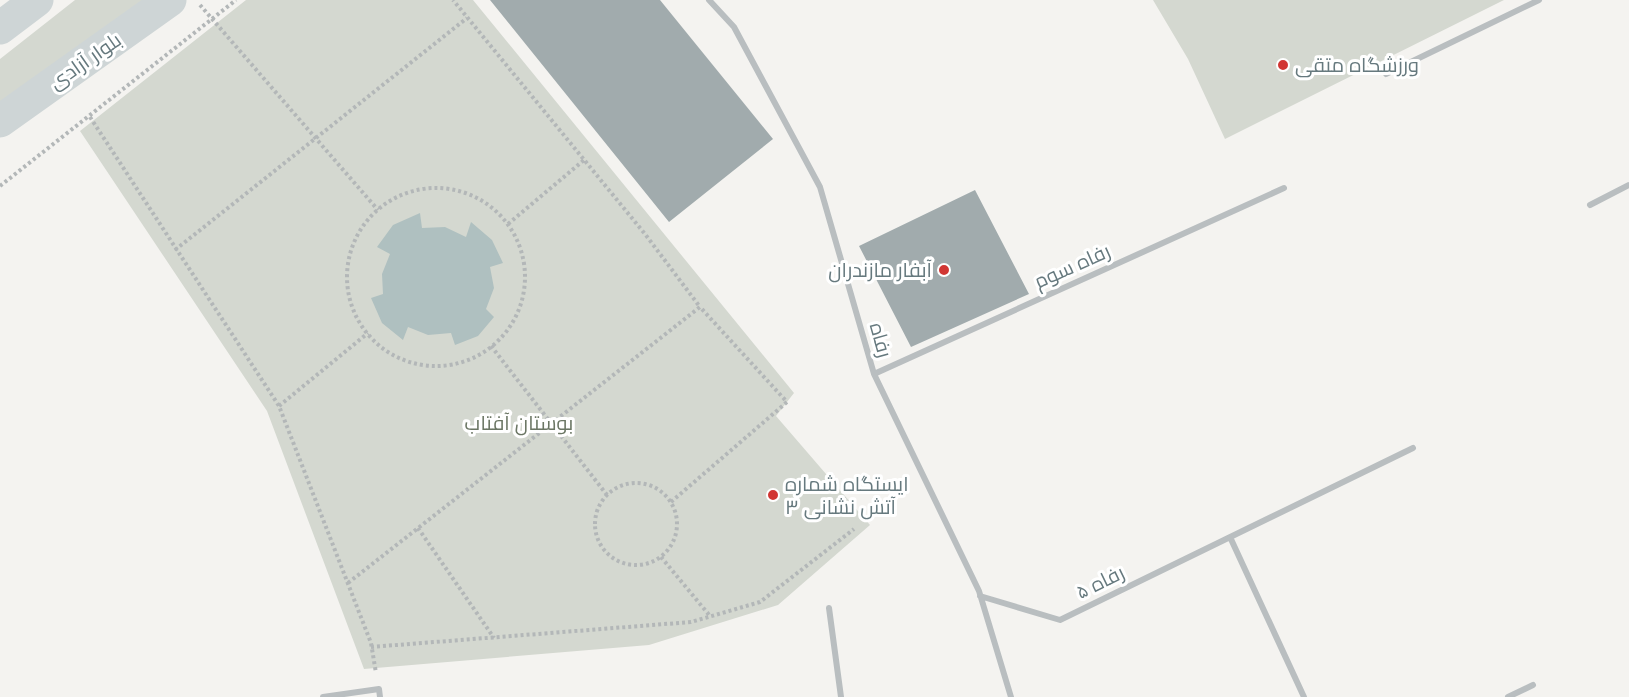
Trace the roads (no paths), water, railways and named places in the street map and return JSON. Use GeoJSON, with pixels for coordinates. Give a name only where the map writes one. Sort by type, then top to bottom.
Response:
{"type":"FeatureCollection","features":[{"type":"Feature","properties":{"kind":"main road"},"geometry":{"type":"LineString","coordinates":[[0,28],[37,0]]}},
{"type":"Feature","properties":{"kind":"main road","name":"بلوار آزادی"},"geometry":{"type":"LineString","coordinates":[[0,121],[170,0]]}},
{"type":"Feature","properties":{"kind":"street","name":"رفاه"},"geometry":{"type":"LineString","coordinates":[[709,0],[734,27],[820,187],[874,374],[980,596],[1011,697]]}},
{"type":"Feature","properties":{"kind":"street"},"geometry":{"type":"LineString","coordinates":[[1386,74],[1539,0]]}},
{"type":"Feature","properties":{"kind":"street"},"geometry":{"type":"LineString","coordinates":[[1590,205],[1629,185]]}},
{"type":"Feature","properties":{"kind":"street","name":"رفاه سوم"},"geometry":{"type":"LineString","coordinates":[[874,374],[1284,188]]}},
{"type":"Feature","properties":{"kind":"street","name":"رفاه ۵"},"geometry":{"type":"LineString","coordinates":[[980,596],[1060,620],[1413,448]]}},
{"type":"Feature","properties":{"kind":"street"},"geometry":{"type":"LineString","coordinates":[[1230,537],[1304,697]]}},
{"type":"Feature","properties":{"kind":"street"},"geometry":{"type":"LineString","coordinates":[[829,608],[841,697]]}},
{"type":"Feature","properties":{"kind":"street"},"geometry":{"type":"LineString","coordinates":[[1508,697],[1533,685]]}},
{"type":"Feature","properties":{"kind":"street"},"geometry":{"type":"LineString","coordinates":[[323,697],[379,689],[380,697]]}},
{"type":"Feature","properties":{"kind":"place","name":"ورزشگاه متقی"},"geometry":{"type":"Point","coordinates":[1283,65]}},
{"type":"Feature","properties":{"kind":"place","name":"آبفار مازندران"},"geometry":{"type":"Point","coordinates":[944,270]}},
{"type":"Feature","properties":{"kind":"place","name":"ایستگاه شماره ۳ آتش نشانی"},"geometry":{"type":"Point","coordinates":[773,495]}},
{"type":"Feature","properties":{"kind":"park label","name":"بوستان آفتاب"},"geometry":{"type":"Point","coordinates":[519,423]}}]}
